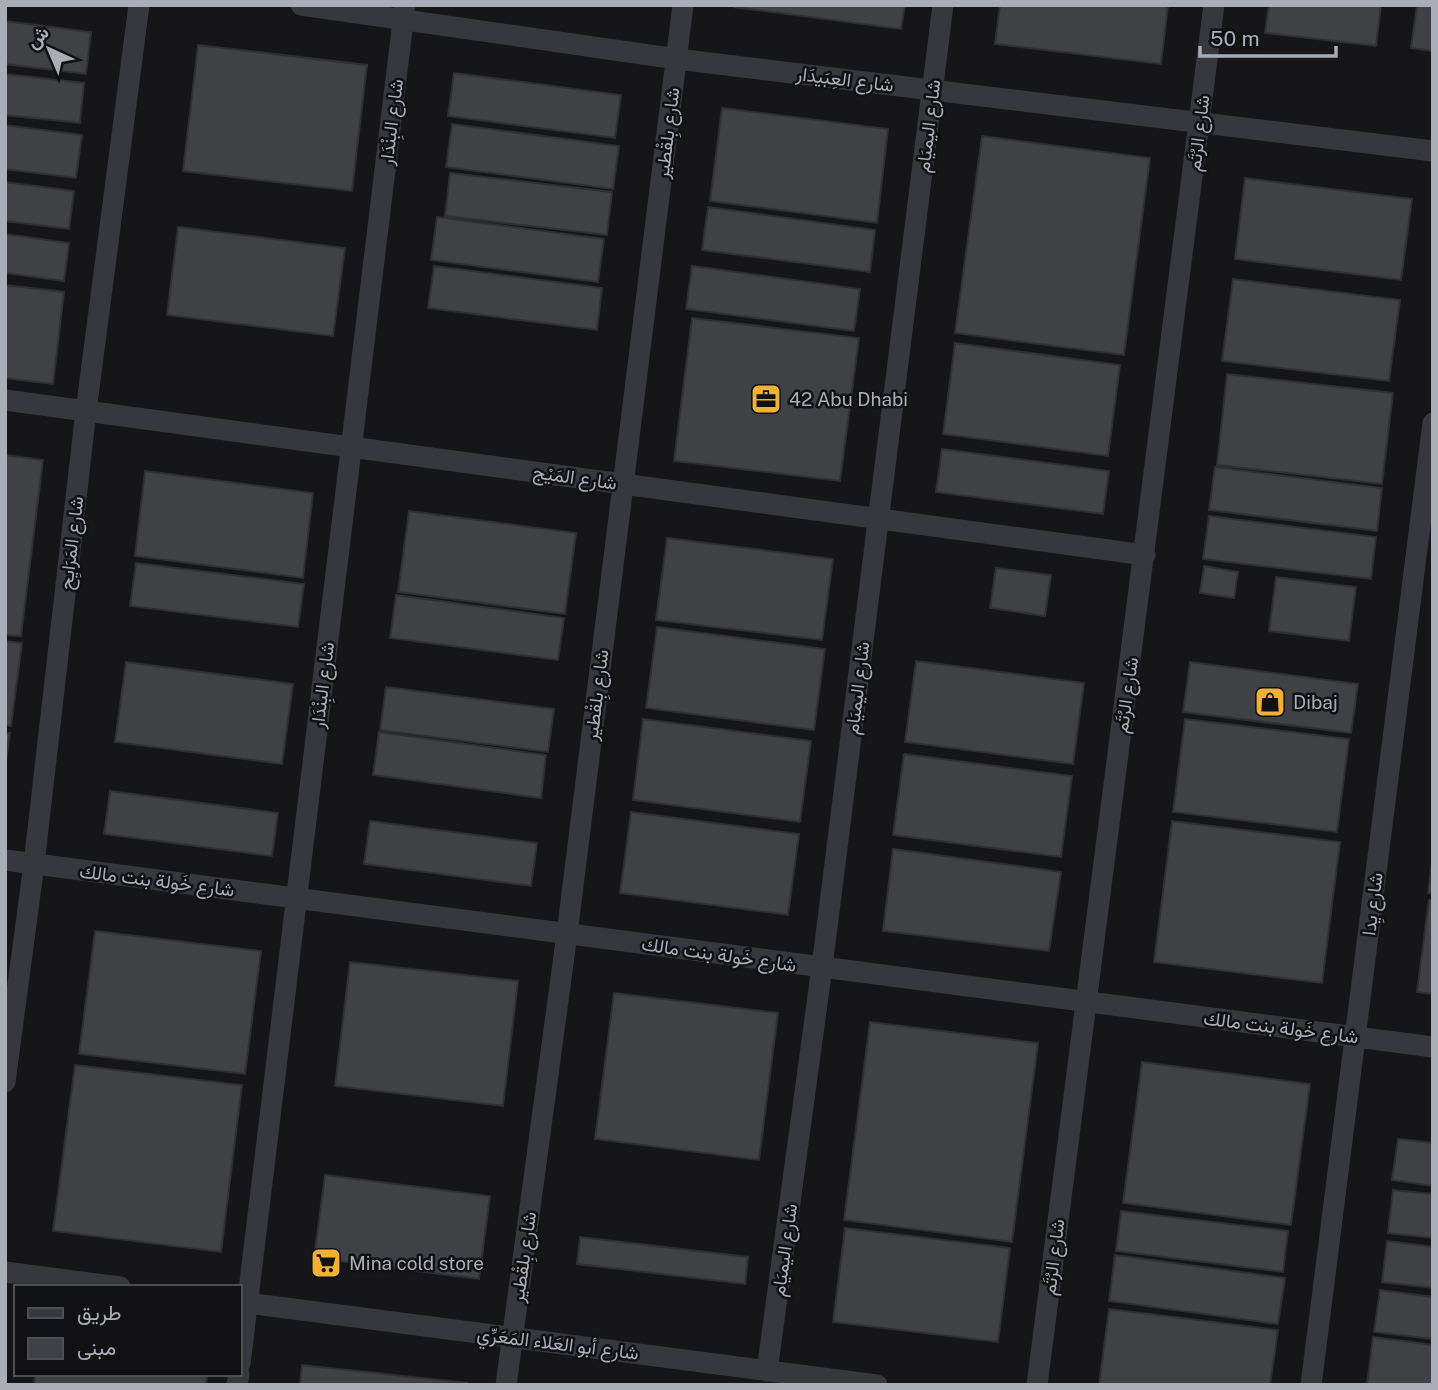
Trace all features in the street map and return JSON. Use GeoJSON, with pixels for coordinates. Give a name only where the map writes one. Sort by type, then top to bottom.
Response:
{"type":"FeatureCollection","features":[{"type":"Feature","properties":{"kind":"street","name":"شارع المَرَايِح"},"geometry":{"type":"LineString","coordinates":[[5,1082],[34,864],[86,411],[139,5]]}},
{"type":"Feature","properties":{"kind":"street","name":"شارع العِبَيدَار"},"geometry":{"type":"LineString","coordinates":[[301,5],[404,13],[677,59],[1433,151]]}},
{"type":"Feature","properties":{"kind":"street","name":"شارع بِلقْطير"},"geometry":{"type":"LineString","coordinates":[[506,1385],[567,934],[683,5]]}},
{"type":"Feature","properties":{"kind":"street","name":"شارع اليميَام"},"geometry":{"type":"LineString","coordinates":[[768,1371],[822,967],[943,5]]}},
{"type":"Feature","properties":{"kind":"street","name":"شارع الرُتَم"},"geometry":{"type":"LineString","coordinates":[[1037,1385],[1214,5]]}},
{"type":"Feature","properties":{"kind":"street","name":"شارع البِنْدَار"},"geometry":{"type":"LineString","coordinates":[[242,1334],[353,447],[404,13]]}},
{"type":"Feature","properties":{"kind":"street","name":"شارع المَيْج"},"geometry":{"type":"LineString","coordinates":[[5,400],[1145,555]]}},
{"type":"Feature","properties":{"kind":"street","name":"شارع يِدا"},"geometry":{"type":"LineString","coordinates":[[1311,1385],[1433,423]]}},
{"type":"Feature","properties":{"kind":"street","name":"شارع خَولة بنت مالك"},"geometry":{"type":"LineString","coordinates":[[5,860],[1433,1047]]}},
{"type":"Feature","properties":{"kind":"street"},"geometry":{"type":"LineString","coordinates":[[5,1272],[105,1285]]}},
{"type":"Feature","properties":{"kind":"street","name":"شارع أبو العَلاء المَعَرِّي"},"geometry":{"type":"LineString","coordinates":[[244,1303],[877,1385]]}},
{"type":"Feature","properties":{"kind":"building"},"geometry":{"type":"Polygon","coordinates":[[[734,5],[905,5],[901,29],[734,5]]]}},
{"type":"Feature","properties":{"kind":"building"},"geometry":{"type":"Polygon","coordinates":[[[1000,5],[1168,5],[1161,64],[995,44],[1000,5]]]}},
{"type":"Feature","properties":{"kind":"building"},"geometry":{"type":"Polygon","coordinates":[[[1269,5],[1381,5],[1376,46],[1265,33],[1269,5]]]}},
{"type":"Feature","properties":{"kind":"building"},"geometry":{"type":"Polygon","coordinates":[[[1417,5],[1433,5],[1433,51],[1411,48],[1417,5]]]}},
{"type":"Feature","properties":{"kind":"building"},"geometry":{"type":"Polygon","coordinates":[[[5,21],[91,32],[86,74],[5,64],[5,21]]]}},
{"type":"Feature","properties":{"kind":"building"},"geometry":{"type":"Polygon","coordinates":[[[198,45],[367,65],[352,191],[183,171],[198,45]]]}},
{"type":"Feature","properties":{"kind":"building"},"geometry":{"type":"Polygon","coordinates":[[[454,73],[621,95],[615,138],[448,116],[454,73]]]}},
{"type":"Feature","properties":{"kind":"building"},"geometry":{"type":"Polygon","coordinates":[[[5,74],[84,83],[80,123],[5,115],[5,74]]]}},
{"type":"Feature","properties":{"kind":"building"},"geometry":{"type":"Polygon","coordinates":[[[722,108],[888,129],[877,223],[710,201],[722,108]]]}},
{"type":"Feature","properties":{"kind":"building"},"geometry":{"type":"Polygon","coordinates":[[[452,124],[619,146],[613,189],[446,167],[452,124]]]}},
{"type":"Feature","properties":{"kind":"building"},"geometry":{"type":"Polygon","coordinates":[[[5,125],[82,135],[76,178],[5,169],[5,125]]]}},
{"type":"Feature","properties":{"kind":"building"},"geometry":{"type":"Polygon","coordinates":[[[982,136],[1150,158],[1124,355],[955,333],[982,136]]]}},
{"type":"Feature","properties":{"kind":"building"},"geometry":{"type":"Polygon","coordinates":[[[450,173],[612,192],[607,235],[445,216],[450,173]]]}},
{"type":"Feature","properties":{"kind":"building"},"geometry":{"type":"Polygon","coordinates":[[[1245,178],[1412,199],[1401,280],[1235,259],[1245,178]]]}},
{"type":"Feature","properties":{"kind":"building"},"geometry":{"type":"Polygon","coordinates":[[[5,182],[74,191],[69,229],[5,221],[5,182]]]}},
{"type":"Feature","properties":{"kind":"building"},"geometry":{"type":"Polygon","coordinates":[[[708,207],[875,230],[870,272],[702,250],[708,207]]]}},
{"type":"Feature","properties":{"kind":"building"},"geometry":{"type":"Polygon","coordinates":[[[437,217],[604,239],[598,282],[431,260],[437,217]]]}},
{"type":"Feature","properties":{"kind":"building"},"geometry":{"type":"Polygon","coordinates":[[[178,227],[345,248],[333,336],[167,315],[178,227]]]}},
{"type":"Feature","properties":{"kind":"building"},"geometry":{"type":"Polygon","coordinates":[[[5,234],[69,243],[64,281],[5,273],[5,234]]]}},
{"type":"Feature","properties":{"kind":"building"},"geometry":{"type":"Polygon","coordinates":[[[434,266],[602,288],[597,330],[428,308],[434,266]]]}},
{"type":"Feature","properties":{"kind":"building"},"geometry":{"type":"Polygon","coordinates":[[[692,266],[860,289],[854,331],[686,309],[692,266]]]}},
{"type":"Feature","properties":{"kind":"building"},"geometry":{"type":"Polygon","coordinates":[[[1233,279],[1400,300],[1389,381],[1222,361],[1233,279]]]}},
{"type":"Feature","properties":{"kind":"building"},"geometry":{"type":"Polygon","coordinates":[[[5,285],[64,292],[53,384],[5,378],[5,285]]]}},
{"type":"Feature","properties":{"kind":"building","name":"42 Abu Dhabi"},"geometry":{"type":"Polygon","coordinates":[[[692,318],[859,338],[840,481],[674,461],[692,318]]]}},
{"type":"Feature","properties":{"kind":"building"},"geometry":{"type":"Polygon","coordinates":[[[955,343],[1120,365],[1108,456],[943,434],[955,343]]]}},
{"type":"Feature","properties":{"kind":"building"},"geometry":{"type":"Polygon","coordinates":[[[1227,374],[1393,393],[1382,484],[1217,465],[1227,374]]]}},
{"type":"Feature","properties":{"kind":"building"},"geometry":{"type":"Polygon","coordinates":[[[942,449],[1109,471],[1103,514],[936,492],[942,449]]]}},
{"type":"Feature","properties":{"kind":"building"},"geometry":{"type":"Polygon","coordinates":[[[5,455],[43,460],[21,636],[5,635],[5,455]]]}},
{"type":"Feature","properties":{"kind":"building"},"geometry":{"type":"Polygon","coordinates":[[[1215,467],[1382,488],[1377,531],[1209,510],[1215,467]]]}},
{"type":"Feature","properties":{"kind":"building"},"geometry":{"type":"Polygon","coordinates":[[[145,471],[313,493],[303,578],[135,556],[145,471]]]}},
{"type":"Feature","properties":{"kind":"building"},"geometry":{"type":"Polygon","coordinates":[[[409,511],[576,533],[565,614],[398,592],[409,511]]]}},
{"type":"Feature","properties":{"kind":"building"},"geometry":{"type":"Polygon","coordinates":[[[1209,516],[1376,537],[1371,579],[1203,559],[1209,516]]]}},
{"type":"Feature","properties":{"kind":"building"},"geometry":{"type":"Polygon","coordinates":[[[667,538],[833,559],[822,640],[656,620],[667,538]]]}},
{"type":"Feature","properties":{"kind":"building"},"geometry":{"type":"Polygon","coordinates":[[[136,563],[304,584],[298,627],[130,606],[136,563]]]}},
{"type":"Feature","properties":{"kind":"building"},"geometry":{"type":"Polygon","coordinates":[[[1204,566],[1238,572],[1234,598],[1200,593],[1204,566]]]}},
{"type":"Feature","properties":{"kind":"building"},"geometry":{"type":"Polygon","coordinates":[[[996,568],[1051,575],[1045,616],[990,608],[996,568]]]}},
{"type":"Feature","properties":{"kind":"building"},"geometry":{"type":"Polygon","coordinates":[[[1276,577],[1356,587],[1349,641],[1269,631],[1276,577]]]}},
{"type":"Feature","properties":{"kind":"building"},"geometry":{"type":"Polygon","coordinates":[[[396,595],[564,618],[558,660],[390,638],[396,595]]]}},
{"type":"Feature","properties":{"kind":"building"},"geometry":{"type":"Polygon","coordinates":[[[657,627],[825,649],[814,730],[646,708],[657,627]]]}},
{"type":"Feature","properties":{"kind":"building"},"geometry":{"type":"Polygon","coordinates":[[[5,641],[22,643],[11,726],[5,725],[5,641]]]}},
{"type":"Feature","properties":{"kind":"building"},"geometry":{"type":"Polygon","coordinates":[[[916,661],[1084,683],[1073,764],[905,742],[916,661]]]}},
{"type":"Feature","properties":{"kind":"building"},"geometry":{"type":"Polygon","coordinates":[[[126,662],[293,684],[282,764],[115,742],[126,662]]]}},
{"type":"Feature","properties":{"kind":"building","name":"Dibaj"},"geometry":{"type":"Polygon","coordinates":[[[1190,662],[1358,684],[1351,733],[1183,712],[1190,662]]]}},
{"type":"Feature","properties":{"kind":"building"},"geometry":{"type":"Polygon","coordinates":[[[386,687],[554,709],[548,752],[380,730],[386,687]]]}},
{"type":"Feature","properties":{"kind":"building"},"geometry":{"type":"Polygon","coordinates":[[[643,719],[811,741],[800,822],[633,800],[643,719]]]}},
{"type":"Feature","properties":{"kind":"building"},"geometry":{"type":"Polygon","coordinates":[[[1185,719],[1349,739],[1337,832],[1173,812],[1185,719]]]}},
{"type":"Feature","properties":{"kind":"building"},"geometry":{"type":"Polygon","coordinates":[[[379,732],[546,755],[541,798],[373,775],[379,732]]]}},
{"type":"Feature","properties":{"kind":"building"},"geometry":{"type":"Polygon","coordinates":[[[5,733],[10,733],[5,769],[5,733]]]}},
{"type":"Feature","properties":{"kind":"building"},"geometry":{"type":"Polygon","coordinates":[[[904,754],[1072,776],[1061,857],[893,835],[904,754]]]}},
{"type":"Feature","properties":{"kind":"building"},"geometry":{"type":"Polygon","coordinates":[[[110,791],[278,813],[272,856],[104,834],[110,791]]]}},
{"type":"Feature","properties":{"kind":"building"},"geometry":{"type":"Polygon","coordinates":[[[631,812],[799,834],[788,915],[620,893],[631,812]]]}},
{"type":"Feature","properties":{"kind":"building"},"geometry":{"type":"Polygon","coordinates":[[[370,821],[537,843],[531,886],[364,864],[370,821]]]}},
{"type":"Feature","properties":{"kind":"building"},"geometry":{"type":"Polygon","coordinates":[[[1172,821],[1340,842],[1322,983],[1154,962],[1172,821]]]}},
{"type":"Feature","properties":{"kind":"building"},"geometry":{"type":"Polygon","coordinates":[[[893,849],[1061,872],[1049,951],[883,931],[893,849]]]}},
{"type":"Feature","properties":{"kind":"building"},"geometry":{"type":"Polygon","coordinates":[[[1433,856],[1433,893],[1428,893],[1433,856]]]}},
{"type":"Feature","properties":{"kind":"building"},"geometry":{"type":"Polygon","coordinates":[[[1429,900],[1433,900],[1433,994],[1417,992],[1429,900]]]}},
{"type":"Feature","properties":{"kind":"building"},"geometry":{"type":"Polygon","coordinates":[[[95,931],[261,951],[245,1074],[79,1054],[95,931]]]}},
{"type":"Feature","properties":{"kind":"building"},"geometry":{"type":"Polygon","coordinates":[[[350,962],[518,981],[503,1106],[335,1086],[350,962]]]}},
{"type":"Feature","properties":{"kind":"building"},"geometry":{"type":"Polygon","coordinates":[[[614,993],[778,1013],[759,1160],[595,1139],[614,993]]]}},
{"type":"Feature","properties":{"kind":"building"},"geometry":{"type":"Polygon","coordinates":[[[870,1022],[1038,1043],[1012,1242],[844,1220],[870,1022]]]}},
{"type":"Feature","properties":{"kind":"building"},"geometry":{"type":"Polygon","coordinates":[[[1142,1062],[1310,1084],[1291,1225],[1123,1203],[1142,1062]]]}},
{"type":"Feature","properties":{"kind":"building"},"geometry":{"type":"Polygon","coordinates":[[[75,1065],[242,1085],[221,1252],[53,1231],[75,1065]]]}},
{"type":"Feature","properties":{"kind":"building"},"geometry":{"type":"Polygon","coordinates":[[[1398,1139],[1433,1143],[1433,1186],[1392,1180],[1398,1139]]]}},
{"type":"Feature","properties":{"kind":"building"},"geometry":{"type":"Polygon","coordinates":[[[325,1175],[490,1196],[479,1279],[314,1258],[325,1175]]]}},
{"type":"Feature","properties":{"kind":"building"},"geometry":{"type":"Polygon","coordinates":[[[1393,1190],[1433,1194],[1433,1238],[1388,1233],[1393,1190]]]}},
{"type":"Feature","properties":{"kind":"building"},"geometry":{"type":"Polygon","coordinates":[[[1121,1211],[1288,1231],[1283,1272],[1116,1251],[1121,1211]]]}},
{"type":"Feature","properties":{"kind":"building"},"geometry":{"type":"Polygon","coordinates":[[[845,1228],[1010,1248],[998,1342],[833,1322],[845,1228]]]}},
{"type":"Feature","properties":{"kind":"building"},"geometry":{"type":"Polygon","coordinates":[[[580,1237],[748,1257],[745,1284],[577,1264],[580,1237]]]}},
{"type":"Feature","properties":{"kind":"building"},"geometry":{"type":"Polygon","coordinates":[[[1387,1241],[1433,1247],[1433,1288],[1382,1282],[1387,1241]]]}},
{"type":"Feature","properties":{"kind":"building"},"geometry":{"type":"Polygon","coordinates":[[[1115,1255],[1285,1278],[1278,1324],[1109,1301],[1115,1255]]]}},
{"type":"Feature","properties":{"kind":"building"},"geometry":{"type":"Polygon","coordinates":[[[1380,1290],[1433,1297],[1433,1339],[1374,1332],[1380,1290]]]}},
{"type":"Feature","properties":{"kind":"building"},"geometry":{"type":"Polygon","coordinates":[[[1109,1309],[1278,1330],[1270,1385],[1099,1385],[1109,1309]]]}},
{"type":"Feature","properties":{"kind":"building"},"geometry":{"type":"Polygon","coordinates":[[[1373,1337],[1433,1345],[1433,1385],[1367,1385],[1373,1337]]]}},
{"type":"Feature","properties":{"kind":"building"},"geometry":{"type":"Polygon","coordinates":[[[302,1365],[468,1383],[300,1385],[302,1365]]]}},
{"type":"Feature","properties":{"kind":"building"},"geometry":{"type":"Polygon","coordinates":[[[35,1376],[207,1376],[206,1385],[34,1385],[35,1376]]]}},
{"type":"Feature","properties":{"kind":"place","name":"42 Abu Dhabi"},"geometry":{"type":"Point","coordinates":[766,399]}},
{"type":"Feature","properties":{"kind":"place","name":"Dibaj"},"geometry":{"type":"Point","coordinates":[1270,702]}},
{"type":"Feature","properties":{"kind":"place","name":"Mina cold store"},"geometry":{"type":"Point","coordinates":[326,1263]}}]}
